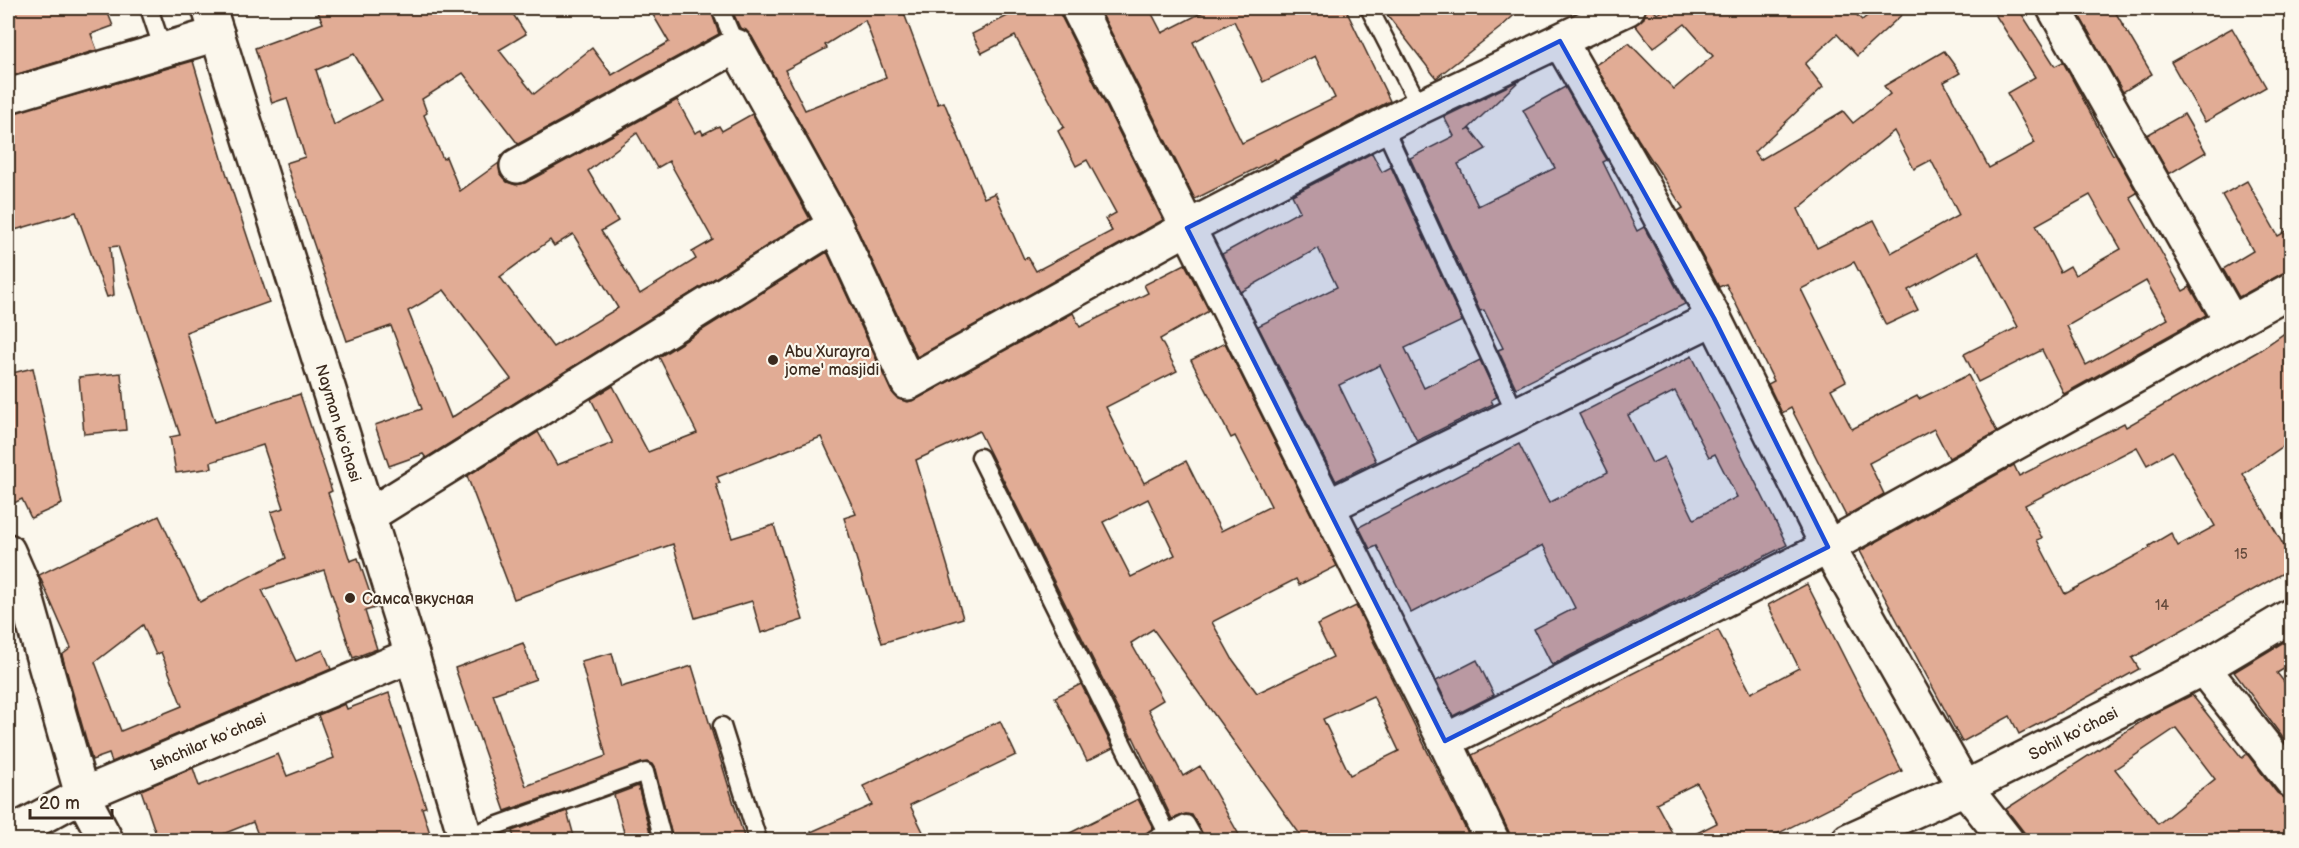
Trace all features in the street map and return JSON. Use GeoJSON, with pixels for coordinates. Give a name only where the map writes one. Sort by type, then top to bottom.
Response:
{"type":"FeatureCollection","features":[{"type":"Feature","properties":{"kind":"street"},"geometry":{"type":"LineString","coordinates":[[1077,8],[1445,741],[1492,840]]}},
{"type":"Feature","properties":{"kind":"street"},"geometry":{"type":"LineString","coordinates":[[517,166],[736,46],[836,225],[908,382],[1187,228],[1420,107],[1628,8]]}},
{"type":"Feature","properties":{"kind":"street"},"geometry":{"type":"LineString","coordinates":[[2054,8],[2232,323]]}},
{"type":"Feature","properties":{"kind":"street"},"geometry":{"type":"LineString","coordinates":[[8,96],[163,50],[213,21]]}},
{"type":"Feature","properties":{"kind":"street","name":"Nayman koʻchasi"},"geometry":{"type":"LineString","coordinates":[[213,21],[412,655],[465,839]]}},
{"type":"Feature","properties":{"kind":"street"},"geometry":{"type":"LineString","coordinates":[[1560,40],[1643,184],[1714,318],[1828,547],[1965,788],[2006,840]]}},
{"type":"Feature","properties":{"kind":"street"},"geometry":{"type":"LineString","coordinates":[[369,516],[836,225]]}},
{"type":"Feature","properties":{"kind":"street"},"geometry":{"type":"LineString","coordinates":[[1445,741],[1828,547],[2292,289]]}},
{"type":"Feature","properties":{"kind":"street"},"geometry":{"type":"LineString","coordinates":[[1337,502],[1714,318]]}},
{"type":"Feature","properties":{"kind":"street"},"geometry":{"type":"LineString","coordinates":[[8,551],[15,587],[82,795],[106,840]]}},
{"type":"Feature","properties":{"kind":"street","name":"Sohil koʻchasi"},"geometry":{"type":"LineString","coordinates":[[1849,840],[1965,788],[2203,668],[2292,615]]}},
{"type":"Feature","properties":{"kind":"street","name":"Ishchilar koʻchasi"},"geometry":{"type":"LineString","coordinates":[[8,835],[82,795],[412,655]]}},
{"type":"Feature","properties":{"kind":"street"},"geometry":{"type":"LineString","coordinates":[[2203,668],[2292,781]]}},
{"type":"Feature","properties":{"kind":"lane"},"geometry":{"type":"LineString","coordinates":[[149,8],[163,50]]}},
{"type":"Feature","properties":{"kind":"lane"},"geometry":{"type":"LineString","coordinates":[[720,8],[736,46]]}},
{"type":"Feature","properties":{"kind":"lane"},"geometry":{"type":"LineString","coordinates":[[1369,8],[1420,107]]}},
{"type":"Feature","properties":{"kind":"lane"},"geometry":{"type":"LineString","coordinates":[[1384,127],[1516,414]]}},
{"type":"Feature","properties":{"kind":"lane"},"geometry":{"type":"LineString","coordinates":[[980,457],[1160,837],[1186,824],[1195,840]]}},
{"type":"Feature","properties":{"kind":"lane"},"geometry":{"type":"LineString","coordinates":[[722,726],[758,840]]}},
{"type":"Feature","properties":{"kind":"lane"},"geometry":{"type":"LineString","coordinates":[[465,839],[645,772],[663,840]]}},
{"type":"Feature","properties":{"kind":"highlighted area"},"geometry":{"type":"Polygon","coordinates":[[[1560,41],[1714,318],[1828,547],[1445,741],[1187,228],[1560,41]]]}},
{"type":"Feature","properties":{"kind":"building"},"geometry":{"type":"Polygon","coordinates":[[[8,8],[106,8],[113,26],[91,34],[97,50],[8,77],[8,8]]]}},
{"type":"Feature","properties":{"kind":"building"},"geometry":{"type":"Polygon","coordinates":[[[316,8],[509,8],[526,34],[499,50],[534,94],[592,48],[612,75],[669,42],[649,8],[710,8],[719,34],[518,144],[463,73],[422,99],[427,113],[424,115],[443,159],[446,157],[460,191],[499,163],[500,174],[507,182],[516,185],[525,183],[677,100],[695,133],[701,130],[703,134],[719,126],[722,131],[752,114],[810,219],[426,458],[423,454],[389,466],[375,425],[422,409],[391,326],[347,341],[286,163],[305,157],[287,98],[272,103],[255,48],[323,23],[316,8]],[[354,54],[316,70],[334,125],[382,100],[354,54]],[[637,133],[588,171],[618,221],[601,231],[640,294],[696,259],[692,252],[713,240],[669,161],[657,168],[637,133]],[[573,234],[554,246],[550,240],[500,277],[553,347],[618,308],[573,234]],[[444,290],[408,311],[451,418],[511,379],[444,290]]]}},
{"type":"Feature","properties":{"kind":"building"},"geometry":{"type":"Polygon","coordinates":[[[731,8],[902,8],[938,104],[944,102],[984,198],[995,193],[1024,259],[1028,257],[1036,271],[1112,231],[1105,219],[1116,213],[1087,160],[1076,166],[1058,131],[1064,127],[1015,36],[982,53],[972,34],[1023,8],[1059,8],[1163,220],[917,357],[851,216],[752,37],[746,30],[740,28],[731,8]],[[865,20],[825,45],[827,48],[785,70],[805,110],[886,77],[865,20]]]}},
{"type":"Feature","properties":{"kind":"building"},"geometry":{"type":"Polygon","coordinates":[[[1099,8],[1149,8],[1162,33],[1211,8],[1345,8],[1390,101],[1276,161],[1275,159],[1195,199],[1099,8]],[[1234,21],[1193,42],[1242,143],[1335,98],[1315,56],[1263,82],[1234,21]]]}},
{"type":"Feature","properties":{"kind":"building"},"geometry":{"type":"Polygon","coordinates":[[[1382,8],[1522,8],[1436,78],[1382,8]]]}},
{"type":"Feature","properties":{"kind":"building"},"geometry":{"type":"Polygon","coordinates":[[[1646,8],[1652,8],[1657,14],[1668,8],[1849,8],[1862,20],[1877,8],[1909,8],[1857,56],[1837,34],[1805,64],[1823,87],[1754,152],[1760,160],[1843,111],[1853,123],[1890,94],[1884,86],[1944,51],[1960,73],[1944,82],[1989,168],[2035,143],[2007,93],[2035,77],[1991,8],[2018,8],[2055,66],[2063,62],[2113,155],[2115,154],[2137,193],[2130,197],[2183,291],[2190,287],[2206,315],[2064,394],[2042,350],[1978,382],[1964,354],[2018,327],[1978,252],[1908,290],[1918,310],[1886,325],[1854,262],[1801,289],[1846,381],[1831,389],[1852,429],[1917,396],[1919,399],[1968,375],[1997,432],[1949,458],[1934,429],[1869,463],[1884,494],[1846,516],[1791,408],[1782,413],[1768,384],[1774,381],[1726,284],[1719,287],[1678,211],[1683,208],[1638,139],[1595,65],[1629,43],[1674,89],[1713,56],[1685,24],[1653,48],[1635,25],[1644,18],[1646,8]],[[1894,131],[1798,209],[1817,248],[1874,220],[1891,253],[1959,215],[1931,160],[1914,169],[1894,131]],[[2090,195],[2036,225],[2060,272],[2070,266],[2075,275],[2121,249],[2090,195]],[[2146,281],[2067,326],[2086,365],[2168,319],[2146,281]]]}},
{"type":"Feature","properties":{"kind":"building"},"geometry":{"type":"Polygon","coordinates":[[[2075,8],[2113,8],[2152,74],[2123,92],[2075,8]]]}},
{"type":"Feature","properties":{"kind":"building"},"geometry":{"type":"Polygon","coordinates":[[[2232,28],[2266,87],[2205,122],[2171,62],[2232,28]]]}},
{"type":"Feature","properties":{"kind":"building"},"geometry":{"type":"Polygon","coordinates":[[[193,61],[226,172],[269,302],[186,332],[215,422],[300,394],[332,491],[328,493],[350,561],[358,558],[375,608],[365,611],[377,649],[353,658],[324,570],[262,590],[296,661],[323,650],[331,669],[112,762],[109,754],[92,760],[62,655],[71,648],[39,575],[159,516],[200,602],[286,558],[271,512],[284,508],[263,445],[211,462],[212,468],[176,473],[170,437],[180,435],[118,246],[110,247],[114,295],[107,297],[76,212],[8,232],[8,114],[193,61]],[[143,625],[95,662],[121,731],[182,706],[161,652],[156,655],[143,625]]]}},
{"type":"Feature","properties":{"kind":"building"},"geometry":{"type":"Polygon","coordinates":[[[1520,80],[1466,131],[1470,129],[1486,149],[1458,164],[1478,206],[1555,168],[1523,110],[1565,87],[1607,160],[1603,162],[1637,231],[1644,227],[1685,304],[1516,388],[1498,350],[1503,348],[1484,310],[1480,311],[1410,158],[1454,136],[1444,117],[1520,80]]]}},
{"type":"Feature","properties":{"kind":"building"},"geometry":{"type":"Polygon","coordinates":[[[2184,114],[2206,152],[2169,174],[2147,135],[2184,114]]]}},
{"type":"Feature","properties":{"kind":"building"},"geometry":{"type":"Polygon","coordinates":[[[1372,153],[1382,172],[1391,167],[1462,321],[1405,348],[1424,388],[1480,360],[1497,397],[1491,400],[1493,404],[1417,441],[1380,365],[1339,385],[1376,461],[1336,481],[1258,326],[1337,287],[1318,248],[1241,292],[1222,254],[1300,211],[1292,195],[1372,153]]]}},
{"type":"Feature","properties":{"kind":"building"},"geometry":{"type":"Polygon","coordinates":[[[2247,181],[2278,236],[2292,228],[2292,270],[2239,297],[2223,269],[2253,251],[2222,195],[2247,181]]]}},
{"type":"Feature","properties":{"kind":"building"},"geometry":{"type":"Polygon","coordinates":[[[827,252],[891,391],[898,399],[908,402],[1073,313],[1080,327],[1148,293],[1144,285],[1185,264],[1209,311],[1160,339],[1177,371],[1106,407],[1144,483],[1186,461],[1221,531],[1271,506],[1235,436],[1231,438],[1191,360],[1225,343],[1337,566],[1299,585],[1296,579],[1212,622],[1233,660],[1257,693],[1333,657],[1317,625],[1356,606],[1471,840],[1304,840],[1153,629],[1131,643],[1163,700],[1148,709],[1183,776],[1200,766],[1242,840],[1205,840],[1192,815],[1186,814],[1172,819],[979,431],[916,460],[963,618],[882,643],[844,518],[856,514],[821,437],[717,477],[720,483],[716,484],[732,538],[774,525],[803,620],[761,633],[752,601],[695,618],[673,544],[514,599],[467,476],[538,432],[557,465],[613,443],[591,399],[613,386],[648,452],[697,433],[659,357],[827,252]],[[1148,499],[1103,522],[1131,577],[1175,555],[1148,499]],[[1373,696],[1323,719],[1350,775],[1399,751],[1373,696]]]}},
{"type":"Feature","properties":{"kind":"building"},"geometry":{"type":"Polygon","coordinates":[[[2292,328],[2292,440],[2243,474],[2284,546],[2292,542],[2292,568],[2132,658],[2139,669],[2019,734],[2010,716],[1962,742],[1860,551],[2014,465],[2019,476],[2124,423],[2126,427],[2257,352],[2292,328]],[[2137,447],[2025,505],[2042,538],[2037,540],[2065,594],[2150,548],[2149,546],[2171,533],[2178,546],[2215,526],[2172,451],[2147,465],[2137,447]]]}},
{"type":"Feature","properties":{"kind":"building"},"geometry":{"type":"Polygon","coordinates":[[[1692,356],[1787,545],[1552,665],[1534,629],[1575,608],[1543,545],[1411,613],[1377,546],[1370,549],[1359,527],[1519,444],[1549,503],[1608,472],[1579,414],[1692,356]],[[1675,391],[1628,415],[1652,463],[1664,457],[1694,519],[1737,497],[1715,454],[1709,457],[1675,391]]]}},
{"type":"Feature","properties":{"kind":"building"},"geometry":{"type":"Polygon","coordinates":[[[33,368],[62,504],[31,518],[22,499],[8,506],[8,374],[33,368]]]}},
{"type":"Feature","properties":{"kind":"building"},"geometry":{"type":"Polygon","coordinates":[[[121,373],[126,430],[84,434],[79,377],[121,373]]]}},
{"type":"Feature","properties":{"kind":"building"},"geometry":{"type":"Polygon","coordinates":[[[1807,584],[1902,771],[1765,840],[1683,840],[1717,823],[1697,783],[1656,803],[1676,840],[1511,840],[1472,755],[1718,630],[1751,693],[1799,668],[1768,605],[1807,584]]]}},
{"type":"Feature","properties":{"kind":"building"},"geometry":{"type":"Polygon","coordinates":[[[2292,637],[2292,664],[2277,673],[2292,692],[2292,750],[2234,672],[2292,637]]]}},
{"type":"Feature","properties":{"kind":"building"},"geometry":{"type":"Polygon","coordinates":[[[523,643],[536,679],[493,694],[526,786],[606,756],[581,661],[612,653],[621,687],[692,666],[745,840],[673,840],[655,769],[647,762],[505,811],[455,668],[523,643]]]}},
{"type":"Feature","properties":{"kind":"building"},"geometry":{"type":"Polygon","coordinates":[[[1477,660],[1494,695],[1453,716],[1436,681],[1477,660]]]}},
{"type":"Feature","properties":{"kind":"building"},"geometry":{"type":"Polygon","coordinates":[[[1081,684],[1113,748],[1087,761],[1055,697],[1081,684]]]}},
{"type":"Feature","properties":{"kind":"building"},"geometry":{"type":"Polygon","coordinates":[[[389,693],[426,807],[422,808],[432,840],[260,840],[253,822],[208,840],[158,840],[141,790],[193,768],[199,786],[278,754],[287,776],[334,758],[318,715],[345,704],[347,709],[389,693]]]}},
{"type":"Feature","properties":{"kind":"building"},"geometry":{"type":"Polygon","coordinates":[[[2192,695],[2242,758],[2247,754],[2277,793],[2292,799],[2292,808],[2283,814],[2292,825],[2292,840],[2030,840],[2006,809],[2150,716],[2192,695]],[[2176,728],[2115,769],[2158,824],[2215,779],[2176,728]]]}},
{"type":"Feature","properties":{"kind":"building"},"geometry":{"type":"Polygon","coordinates":[[[1000,721],[1016,755],[910,805],[927,840],[793,840],[872,805],[863,786],[1000,721]]]}},
{"type":"Feature","properties":{"kind":"building"},"geometry":{"type":"Polygon","coordinates":[[[638,786],[652,840],[626,840],[614,795],[638,786]]]}},
{"type":"Feature","properties":{"kind":"building"},"geometry":{"type":"Polygon","coordinates":[[[1138,799],[1153,828],[1145,834],[1143,840],[1056,840],[1138,799]]]}},
{"type":"Feature","properties":{"kind":"building"},"geometry":{"type":"Polygon","coordinates":[[[567,811],[575,840],[515,840],[512,831],[567,811]]]}},
{"type":"Feature","properties":{"kind":"place","name":"Abu Xurayra jome' masjidi"},"geometry":{"type":"Point","coordinates":[773,360]}},
{"type":"Feature","properties":{"kind":"place","name":"Самса вкусная"},"geometry":{"type":"Point","coordinates":[350,598]}}]}
